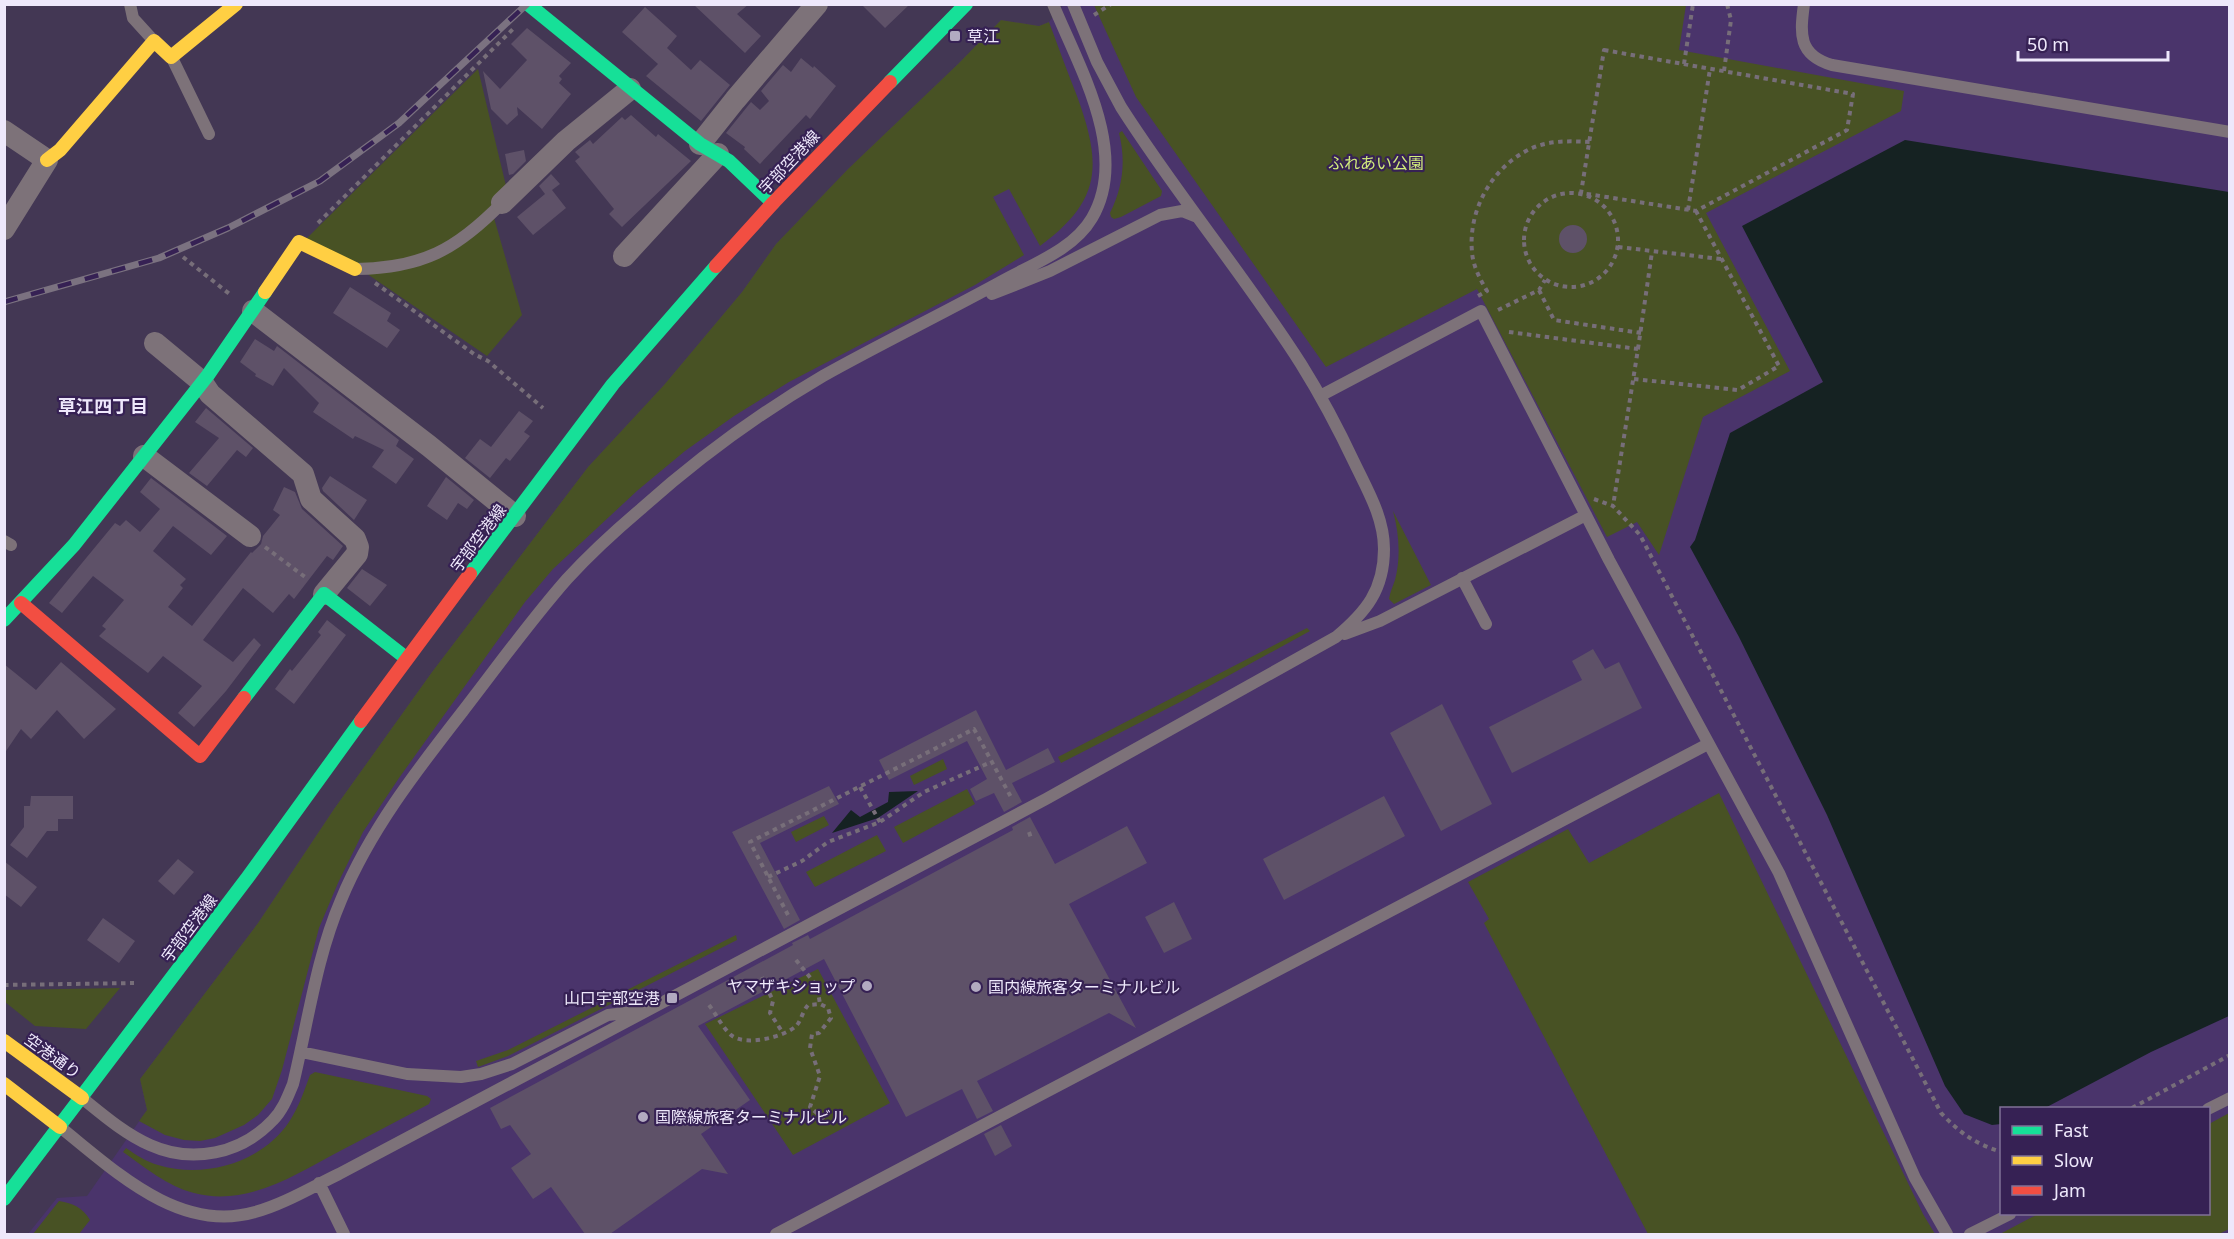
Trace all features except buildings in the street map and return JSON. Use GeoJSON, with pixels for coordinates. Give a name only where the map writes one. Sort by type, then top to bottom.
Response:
{"type":"FeatureCollection","features":[{"type":"Feature","properties":{"kind":"street"},"geometry":{"type":"LineString","coordinates":[[4,229],[47,160],[60,150],[154,41],[171,57],[236,4]]}},
{"type":"Feature","properties":{"kind":"street"},"geometry":{"type":"LineString","coordinates":[[624,256],[709,149],[735,100],[818,4]]}},
{"type":"Feature","properties":{"kind":"street","name":"宇部空港線"},"geometry":{"type":"LineString","coordinates":[[4,1199],[248,878],[406,658],[614,384],[672,315],[773,203],[966,4]]}},
{"type":"Feature","properties":{"kind":"street"},"geometry":{"type":"LineString","coordinates":[[531,7],[630,89],[709,149],[729,161],[773,203]]}},
{"type":"Feature","properties":{"kind":"street"},"geometry":{"type":"LineString","coordinates":[[502,203],[566,141],[630,89]]}},
{"type":"Feature","properties":{"kind":"street"},"geometry":{"type":"LineString","coordinates":[[4,132],[47,160]]}},
{"type":"Feature","properties":{"kind":"street"},"geometry":{"type":"LineString","coordinates":[[4,620],[74,545],[202,382],[254,311],[274,277],[299,242],[355,269]]}},
{"type":"Feature","properties":{"kind":"street"},"geometry":{"type":"LineString","coordinates":[[254,311],[429,446],[515,516]]}},
{"type":"Feature","properties":{"kind":"street"},"geometry":{"type":"LineString","coordinates":[[21,603],[200,756],[357,554],[358,547],[355,539],[311,499],[303,474],[210,394],[202,382],[155,343]]}},
{"type":"Feature","properties":{"kind":"street"},"geometry":{"type":"LineString","coordinates":[[144,456],[250,536]]}},
{"type":"Feature","properties":{"kind":"street"},"geometry":{"type":"LineString","coordinates":[[325,593],[406,658]]}},
{"type":"Feature","properties":{"kind":"street","name":"空港通り"},"geometry":{"type":"LineString","coordinates":[[4,1041],[82,1098]]}},
{"type":"Feature","properties":{"kind":"street"},"geometry":{"type":"LineString","coordinates":[[4,1084],[60,1127]]}},
{"type":"Feature","properties":{"kind":"lane"},"geometry":{"type":"LineString","coordinates":[[130,4],[133,18],[154,41]]}},
{"type":"Feature","properties":{"kind":"lane"},"geometry":{"type":"LineString","coordinates":[[82,1098],[123,1130],[149,1145],[167,1152],[186,1155],[204,1155],[227,1150],[247,1141],[274,1119],[293,1084],[325,946],[339,903],[358,862],[410,779],[544,605],[570,576],[662,489],[758,416],[825,375],[940,316],[1061,249],[1088,225],[1101,199],[1107,169],[1104,135],[1053,4]]}},
{"type":"Feature","properties":{"kind":"lane"},"geometry":{"type":"LineString","coordinates":[[1073,4],[1110,87],[1138,132],[1284,339],[1320,396],[1373,503],[1382,532],[1383,568],[1370,605],[1356,621],[1336,637]]}},
{"type":"Feature","properties":{"kind":"lane"},"geometry":{"type":"LineString","coordinates":[[1804,4],[1801,35],[1804,45],[1819,62],[2229,132]]}},
{"type":"Feature","properties":{"kind":"lane"},"geometry":{"type":"LineString","coordinates":[[171,57],[209,134]]}},
{"type":"Feature","properties":{"kind":"lane"},"geometry":{"type":"LineString","coordinates":[[355,269],[389,268],[428,258],[462,240],[502,203]]}},
{"type":"Feature","properties":{"kind":"lane"},"geometry":{"type":"LineString","coordinates":[[940,316],[1050,271],[1160,215],[1182,211],[1198,218]]}},
{"type":"Feature","properties":{"kind":"lane"},"geometry":{"type":"LineString","coordinates":[[1320,396],[1481,311],[1586,515],[1779,873],[1915,1178],[1947,1234]]}},
{"type":"Feature","properties":{"kind":"lane"},"geometry":{"type":"LineString","coordinates":[[60,1127],[104,1162],[156,1198],[207,1216],[230,1216],[255,1212],[319,1183],[1046,799],[1336,637],[1380,621],[1586,515]]}},
{"type":"Feature","properties":{"kind":"lane"},"geometry":{"type":"LineString","coordinates":[[1462,578],[1486,624]]}},
{"type":"Feature","properties":{"kind":"lane"},"geometry":{"type":"LineString","coordinates":[[776,1234],[1708,744]]}},
{"type":"Feature","properties":{"kind":"lane"},"geometry":{"type":"LineString","coordinates":[[301,1052],[407,1074],[461,1077],[481,1074],[512,1064],[609,1015],[649,1010]]}},
{"type":"Feature","properties":{"kind":"lane"},"geometry":{"type":"LineString","coordinates":[[2210,1108],[2229,1098]]}},
{"type":"Feature","properties":{"kind":"lane"},"geometry":{"type":"LineString","coordinates":[[319,1183],[344,1234]]}},
{"type":"Feature","properties":{"kind":"lane"},"geometry":{"type":"LineString","coordinates":[[1970,1234],[2008,1215]]}},
{"type":"Feature","properties":{"kind":"path"},"geometry":{"type":"LineString","coordinates":[[1094,15],[1111,4]]}},
{"type":"Feature","properties":{"kind":"path"},"geometry":{"type":"LineString","coordinates":[[1684,64],[1694,4]]}},
{"type":"Feature","properties":{"kind":"path"},"geometry":{"type":"LineString","coordinates":[[1724,71],[1731,20],[1727,4]]}},
{"type":"Feature","properties":{"kind":"path"},"geometry":{"type":"LineString","coordinates":[[299,242],[531,7]]}},
{"type":"Feature","properties":{"kind":"path"},"geometry":{"type":"LineString","coordinates":[[1581,193],[1604,50],[1852,94],[1847,130],[1696,211],[1581,193],[1553,197],[1541,204],[1531,214],[1525,227],[1523,241],[1526,255],[1532,268],[1545,280],[1568,288],[1595,281],[1610,266],[1618,247],[1613,219],[1605,208],[1581,193]]}},
{"type":"Feature","properties":{"kind":"path"},"geometry":{"type":"LineString","coordinates":[[1688,210],[1710,69]]}},
{"type":"Feature","properties":{"kind":"path"},"geometry":{"type":"LineString","coordinates":[[1476,296],[1487,291],[1473,259],[1473,224],[1476,210],[1492,182],[1516,157],[1532,148],[1570,141],[1590,142]]}},
{"type":"Feature","properties":{"kind":"path"},"geometry":{"type":"LineString","coordinates":[[1634,378],[1738,390],[1779,366],[1696,211]]}},
{"type":"Feature","properties":{"kind":"path"},"geometry":{"type":"LineString","coordinates":[[1618,247],[1722,259]]}},
{"type":"Feature","properties":{"kind":"path"},"geometry":{"type":"LineString","coordinates":[[1652,252],[1613,506],[1640,535],[1941,1113],[1962,1134],[2000,1152]]}},
{"type":"Feature","properties":{"kind":"path"},"geometry":{"type":"LineString","coordinates":[[183,257],[245,307],[254,311]]}},
{"type":"Feature","properties":{"kind":"path"},"geometry":{"type":"LineString","coordinates":[[355,269],[474,354],[488,361],[543,408]]}},
{"type":"Feature","properties":{"kind":"path"},"geometry":{"type":"LineString","coordinates":[[1498,311],[1539,290],[1545,280]]}},
{"type":"Feature","properties":{"kind":"path"},"geometry":{"type":"LineString","coordinates":[[1539,290],[1554,320],[1641,333]]}},
{"type":"Feature","properties":{"kind":"path"},"geometry":{"type":"LineString","coordinates":[[1509,332],[1638,349]]}},
{"type":"Feature","properties":{"kind":"path"},"geometry":{"type":"LineString","coordinates":[[250,536],[325,593]]}},
{"type":"Feature","properties":{"kind":"path"},"geometry":{"type":"LineString","coordinates":[[788,915],[750,842],[974,729],[1012,799]]}},
{"type":"Feature","properties":{"kind":"path"},"geometry":{"type":"LineString","coordinates":[[768,877],[802,861],[828,842],[880,822],[924,792],[992,762]]}},
{"type":"Feature","properties":{"kind":"path"},"geometry":{"type":"LineString","coordinates":[[860,786],[880,822]]}},
{"type":"Feature","properties":{"kind":"path"},"geometry":{"type":"LineString","coordinates":[[1029,832],[1031,838]]}},
{"type":"Feature","properties":{"kind":"path"},"geometry":{"type":"LineString","coordinates":[[796,960],[817,986],[820,1004]]}},
{"type":"Feature","properties":{"kind":"path"},"geometry":{"type":"LineString","coordinates":[[762,977],[773,1001],[770,1013],[783,1034]]}},
{"type":"Feature","properties":{"kind":"path"},"geometry":{"type":"LineString","coordinates":[[4,985],[134,983]]}},
{"type":"Feature","properties":{"kind":"path"},"geometry":{"type":"LineString","coordinates":[[709,1005],[732,1037],[750,1042],[783,1034],[798,1024],[802,1012],[808,1005],[820,1004],[828,1008],[831,1018],[819,1034],[812,1034],[810,1048],[820,1076],[810,1107],[827,1122]]}},
{"type":"Feature","properties":{"kind":"path"},"geometry":{"type":"LineString","coordinates":[[2134,1107],[2229,1055]]}},
{"type":"Feature","properties":{"kind":"shaded area","name":"山口宇部空港"},"geometry":{"type":"Polygon","coordinates":[[[1064,4],[2229,5],[2229,1234],[28,1234],[57,1198],[87,1196],[147,1110],[140,1079],[258,923],[334,809],[432,672],[588,467],[664,385],[742,292],[776,244],[848,169],[1001,20],[1039,26],[1049,22],[1064,4]]]}},
{"type":"Feature","properties":{"kind":"shaded area"},"geometry":{"type":"Polygon","coordinates":[[[1905,140],[2229,192],[2229,1016],[2151,1052],[2047,1107],[2000,1107],[2000,1124],[1992,1125],[1964,1114],[1945,1086],[1827,815],[1739,637],[1690,547],[1695,540],[1730,433],[1823,382],[1742,226],[1905,140]]]}},
{"type":"Feature","properties":{"kind":"shaded area"},"geometry":{"type":"Polygon","coordinates":[[[918,791],[878,818],[832,833],[851,810],[860,817],[888,802],[889,792],[918,791]]]}},
{"type":"Feature","properties":{"kind":"green space","name":"ふれあい公園"},"geometry":{"type":"Polygon","coordinates":[[[1094,5],[1686,5],[1679,50],[1904,91],[1901,111],[1706,213],[1790,371],[1703,417],[1659,555],[1637,522],[1607,537],[1477,289],[1326,367],[1136,97],[1094,5]]]}},
{"type":"Feature","properties":{"kind":"green space"},"geometry":{"type":"Polygon","coordinates":[[[1001,20],[1039,26],[1049,22],[1085,120],[1093,162],[1086,197],[1075,213],[1040,246],[1009,189],[993,197],[1024,255],[975,285],[789,382],[734,416],[685,451],[638,490],[553,569],[525,602],[363,832],[319,928],[282,1070],[272,1099],[258,1115],[244,1125],[215,1138],[200,1141],[165,1135],[139,1121],[147,1110],[140,1079],[258,923],[334,809],[432,672],[588,467],[664,385],[742,292],[776,244],[848,169],[1001,20]]]}},
{"type":"Feature","properties":{"kind":"green space"},"geometry":{"type":"Polygon","coordinates":[[[478,69],[507,190],[494,218],[522,315],[487,356],[357,267],[305,240],[478,69]]]}},
{"type":"Feature","properties":{"kind":"green space"},"geometry":{"type":"Polygon","coordinates":[[[1122,131],[1162,191],[1161,196],[1114,219],[1110,213],[1122,174],[1119,133],[1122,131]]]}},
{"type":"Feature","properties":{"kind":"green space"},"geometry":{"type":"Polygon","coordinates":[[[1393,511],[1431,585],[1394,604],[1389,599],[1398,563],[1397,528],[1393,511]]]}},
{"type":"Feature","properties":{"kind":"green space"},"geometry":{"type":"Polygon","coordinates":[[[1307,628],[1310,631],[1184,700],[1061,763],[1058,757],[1307,628]]]}},
{"type":"Feature","properties":{"kind":"green space"},"geometry":{"type":"Polygon","coordinates":[[[943,759],[947,769],[914,785],[910,776],[943,759]]]}},
{"type":"Feature","properties":{"kind":"green space"},"geometry":{"type":"Polygon","coordinates":[[[967,789],[975,804],[903,843],[894,827],[967,789]]]}},
{"type":"Feature","properties":{"kind":"green space"},"geometry":{"type":"Polygon","coordinates":[[[1719,793],[1923,1214],[1935,1234],[1648,1234],[1484,923],[1489,919],[1468,882],[1568,829],[1589,863],[1719,793]]]}},
{"type":"Feature","properties":{"kind":"green space"},"geometry":{"type":"Polygon","coordinates":[[[824,816],[829,825],[796,842],[791,832],[824,816]]]}},
{"type":"Feature","properties":{"kind":"green space"},"geometry":{"type":"Polygon","coordinates":[[[877,835],[886,851],[815,887],[806,872],[877,835]]]}},
{"type":"Feature","properties":{"kind":"green space"},"geometry":{"type":"Polygon","coordinates":[[[736,935],[737,940],[508,1056],[478,1067],[476,1061],[508,1050],[736,935]]]}},
{"type":"Feature","properties":{"kind":"green space"},"geometry":{"type":"Polygon","coordinates":[[[818,969],[890,1103],[793,1155],[705,1024],[818,969]]]}},
{"type":"Feature","properties":{"kind":"green space"},"geometry":{"type":"Polygon","coordinates":[[[120,988],[86,1029],[35,1026],[5,1002],[5,990],[120,988]]]}},
{"type":"Feature","properties":{"kind":"green space"},"geometry":{"type":"Polygon","coordinates":[[[315,1072],[427,1096],[431,1099],[429,1104],[288,1179],[233,1196],[214,1196],[184,1190],[157,1176],[123,1152],[126,1148],[154,1164],[194,1170],[231,1164],[248,1157],[263,1148],[289,1122],[310,1075],[315,1072]]]}},
{"type":"Feature","properties":{"kind":"green space"},"geometry":{"type":"Polygon","coordinates":[[[2229,1113],[2229,1229],[2219,1234],[2000,1234],[2036,1215],[2210,1215],[2210,1123],[2229,1113]]]}},
{"type":"Feature","properties":{"kind":"green space"},"geometry":{"type":"Polygon","coordinates":[[[59,1201],[77,1207],[90,1220],[79,1234],[33,1234],[59,1201]]]}},
{"type":"Feature","properties":{"kind":"railway"},"geometry":{"type":"LineString","coordinates":[[4,302],[159,258],[228,228],[320,181],[399,123],[527,4]]}},
{"type":"Feature","properties":{"kind":"traffic: fast"},"geometry":{"type":"LineString","coordinates":[[528,4],[700,144],[729,161],[773,203]]}},
{"type":"Feature","properties":{"kind":"traffic: fast"},"geometry":{"type":"LineString","coordinates":[[890,82],[966,4]]}},
{"type":"Feature","properties":{"kind":"traffic: fast"},"geometry":{"type":"LineString","coordinates":[[470,574],[613,384],[716,266]]}},
{"type":"Feature","properties":{"kind":"traffic: fast"},"geometry":{"type":"LineString","coordinates":[[4,620],[74,545],[208,375],[265,292]]}},
{"type":"Feature","properties":{"kind":"traffic: fast"},"geometry":{"type":"LineString","coordinates":[[244,698],[324,594],[406,658]]}},
{"type":"Feature","properties":{"kind":"traffic: fast"},"geometry":{"type":"LineString","coordinates":[[4,1199],[248,877],[361,721]]}},
{"type":"Feature","properties":{"kind":"traffic: slow"},"geometry":{"type":"LineString","coordinates":[[47,160],[60,150],[154,41],[171,57],[236,4]]}},
{"type":"Feature","properties":{"kind":"traffic: slow"},"geometry":{"type":"LineString","coordinates":[[265,292],[299,242],[355,269]]}},
{"type":"Feature","properties":{"kind":"traffic: slow"},"geometry":{"type":"LineString","coordinates":[[4,1041],[82,1098]]}},
{"type":"Feature","properties":{"kind":"traffic: slow"},"geometry":{"type":"LineString","coordinates":[[4,1084],[60,1127]]}},
{"type":"Feature","properties":{"kind":"traffic: jam"},"geometry":{"type":"LineString","coordinates":[[716,266],[773,203],[890,82]]}},
{"type":"Feature","properties":{"kind":"traffic: jam"},"geometry":{"type":"LineString","coordinates":[[361,721],[470,574]]}},
{"type":"Feature","properties":{"kind":"traffic: jam"},"geometry":{"type":"LineString","coordinates":[[21,603],[200,756],[244,698]]}},
{"type":"Feature","properties":{"kind":"place","name":"草江"},"geometry":{"type":"Point","coordinates":[955,36]}},
{"type":"Feature","properties":{"kind":"place","name":"ヤマザキショップ"},"geometry":{"type":"Point","coordinates":[867,986]}},
{"type":"Feature","properties":{"kind":"place","name":"国内線旅客ターミナルビル"},"geometry":{"type":"Point","coordinates":[976,987]}},
{"type":"Feature","properties":{"kind":"place","name":"山口宇部空港"},"geometry":{"type":"Point","coordinates":[672,998]}},
{"type":"Feature","properties":{"kind":"place","name":"国際線旅客ターミナルビル"},"geometry":{"type":"Point","coordinates":[643,1117]}},
{"type":"Feature","properties":{"kind":"district","name":"草江四丁目"},"geometry":{"type":"Point","coordinates":[103,406]}}]}
